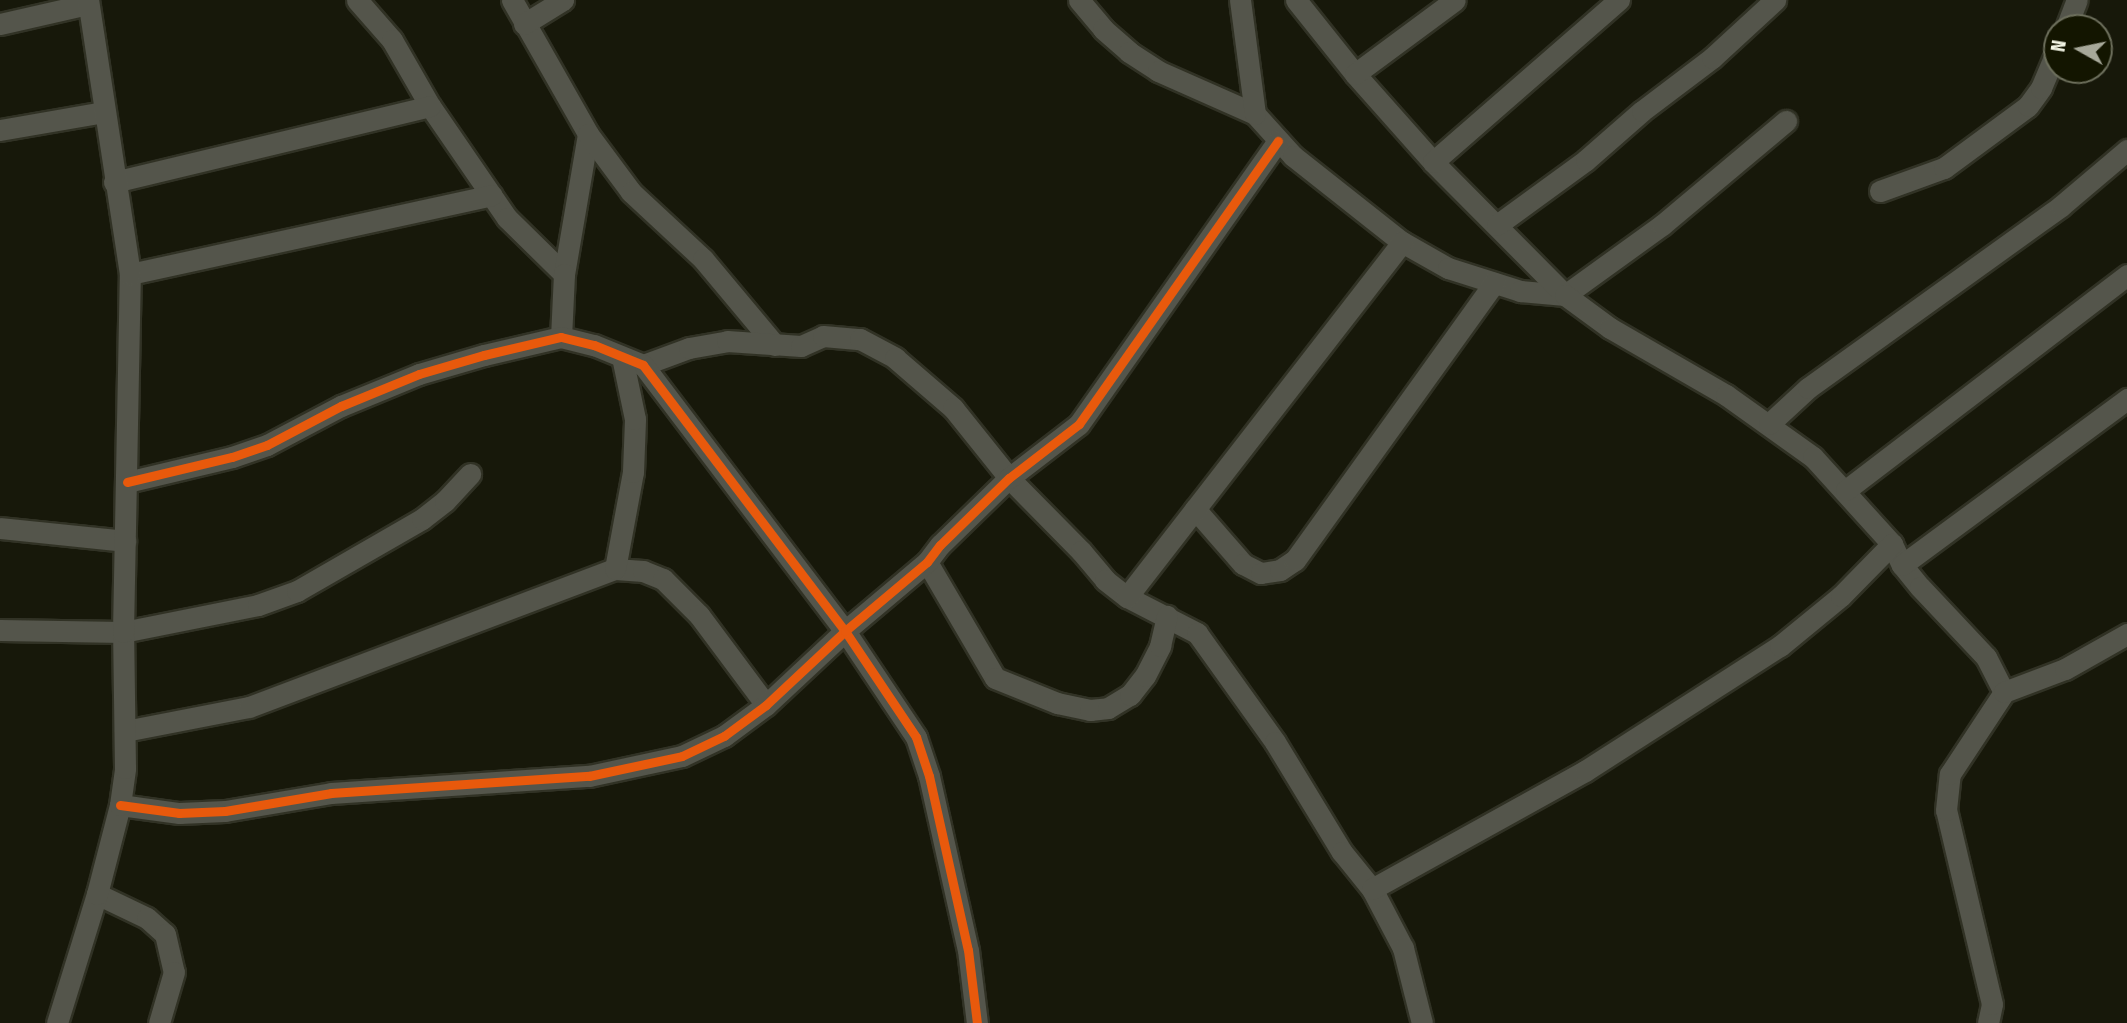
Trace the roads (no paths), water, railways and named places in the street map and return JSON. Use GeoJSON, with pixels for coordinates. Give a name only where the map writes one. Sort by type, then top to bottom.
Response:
{"type":"FeatureCollection","features":[{"type":"Feature","properties":{"kind":"street"},"geometry":{"type":"LineString","coordinates":[[357,0],[391,40],[430,106],[507,218],[564,274]]}},
{"type":"Feature","properties":{"kind":"street"},"geometry":{"type":"LineString","coordinates":[[512,0],[588,134],[631,192],[704,259],[775,345]]}},
{"type":"Feature","properties":{"kind":"street"},"geometry":{"type":"LineString","coordinates":[[524,24],[563,0]]}},
{"type":"Feature","properties":{"kind":"street"},"geometry":{"type":"LineString","coordinates":[[1080,0],[1103,29],[1129,52],[1158,71],[1255,114],[1278,141],[1402,242],[1448,268],[1520,290],[1565,295],[1662,225],[1786,121]]}},
{"type":"Feature","properties":{"kind":"street"},"geometry":{"type":"LineString","coordinates":[[1240,0],[1255,114]]}},
{"type":"Feature","properties":{"kind":"street"},"geometry":{"type":"LineString","coordinates":[[1296,0],[1354,74],[1433,162],[1565,295],[1610,328],[1726,395],[1769,424],[1813,457],[1846,489],[1892,544],[1902,565],[1986,657],[2004,692]]}},
{"type":"Feature","properties":{"kind":"street"},"geometry":{"type":"LineString","coordinates":[[1354,74],[1455,0]]}},
{"type":"Feature","properties":{"kind":"street"},"geometry":{"type":"LineString","coordinates":[[1433,162],[1619,0]]}},
{"type":"Feature","properties":{"kind":"street"},"geometry":{"type":"LineString","coordinates":[[1496,225],[1586,160],[1642,111],[1712,58],[1775,0]]}},
{"type":"Feature","properties":{"kind":"street"},"geometry":{"type":"LineString","coordinates":[[0,24],[88,2],[130,274],[123,632],[125,768],[120,805],[97,894],[57,1023]]}},
{"type":"Feature","properties":{"kind":"street"},"geometry":{"type":"LineString","coordinates":[[1880,191],[1944,167],[2028,106],[2043,83]]}},
{"type":"Feature","properties":{"kind":"street"},"geometry":{"type":"LineString","coordinates":[[114,183],[430,106]]}},
{"type":"Feature","properties":{"kind":"street"},"geometry":{"type":"LineString","coordinates":[[0,130],[104,112]]}},
{"type":"Feature","properties":{"kind":"street"},"geometry":{"type":"LineString","coordinates":[[561,337],[564,274],[588,134]]}},
{"type":"Feature","properties":{"kind":"street"},"geometry":{"type":"LineString","coordinates":[[120,805],[179,813],[225,811],[331,793],[589,776],[681,757],[724,736],[766,705],[845,631],[927,562],[940,545],[1009,478],[1079,424],[1278,141]]}},
{"type":"Feature","properties":{"kind":"street"},"geometry":{"type":"LineString","coordinates":[[1769,424],[1808,388],[2061,206],[2127,150]]}},
{"type":"Feature","properties":{"kind":"street"},"geometry":{"type":"LineString","coordinates":[[130,274],[491,195]]}},
{"type":"Feature","properties":{"kind":"street"},"geometry":{"type":"LineString","coordinates":[[1127,597],[1402,242]]}},
{"type":"Feature","properties":{"kind":"street"},"geometry":{"type":"LineString","coordinates":[[1846,489],[2127,275]]}},
{"type":"Feature","properties":{"kind":"street"},"geometry":{"type":"LineString","coordinates":[[1195,509],[1243,564],[1261,573],[1280,570],[1295,560],[1494,284]]}},
{"type":"Feature","properties":{"kind":"street"},"geometry":{"type":"LineString","coordinates":[[643,365],[689,348],[727,341],[801,345],[823,336],[860,339],[895,358],[953,408],[1009,478],[1081,551],[1105,580],[1127,597],[1197,634],[1275,742],[1342,852],[1372,889],[1403,948],[1422,1023]]}},
{"type":"Feature","properties":{"kind":"street"},"geometry":{"type":"LineString","coordinates":[[127,482],[232,457],[267,445],[341,406],[419,374],[561,337],[594,345],[643,365],[845,631],[916,737],[932,788],[962,924],[977,1023]]}},
{"type":"Feature","properties":{"kind":"street"},"geometry":{"type":"LineString","coordinates":[[615,569],[633,472],[635,419],[622,357]]}},
{"type":"Feature","properties":{"kind":"street"},"geometry":{"type":"LineString","coordinates":[[1902,565],[2127,398]]}},
{"type":"Feature","properties":{"kind":"street"},"geometry":{"type":"LineString","coordinates":[[0,630],[123,632],[258,605],[297,591],[422,519],[445,501],[470,474]]}},
{"type":"Feature","properties":{"kind":"street"},"geometry":{"type":"LineString","coordinates":[[0,527],[125,541]]}},
{"type":"Feature","properties":{"kind":"street"},"geometry":{"type":"LineString","coordinates":[[1372,889],[1585,771],[1780,646],[1841,596],[1892,544]]}},
{"type":"Feature","properties":{"kind":"street"},"geometry":{"type":"LineString","coordinates":[[927,562],[995,678],[1057,703],[1090,710],[1108,708],[1130,695],[1145,676],[1160,646],[1167,616]]}},
{"type":"Feature","properties":{"kind":"street"},"geometry":{"type":"LineString","coordinates":[[125,731],[249,707],[615,569],[643,571],[663,579],[699,615],[766,705]]}},
{"type":"Feature","properties":{"kind":"street"},"geometry":{"type":"LineString","coordinates":[[1988,1023],[1992,1004],[1946,810],[1950,774],[2004,692],[2065,669],[2127,634]]}},
{"type":"Feature","properties":{"kind":"street"},"geometry":{"type":"LineString","coordinates":[[97,894],[147,918],[165,934],[174,972],[159,1023]]}}]}
